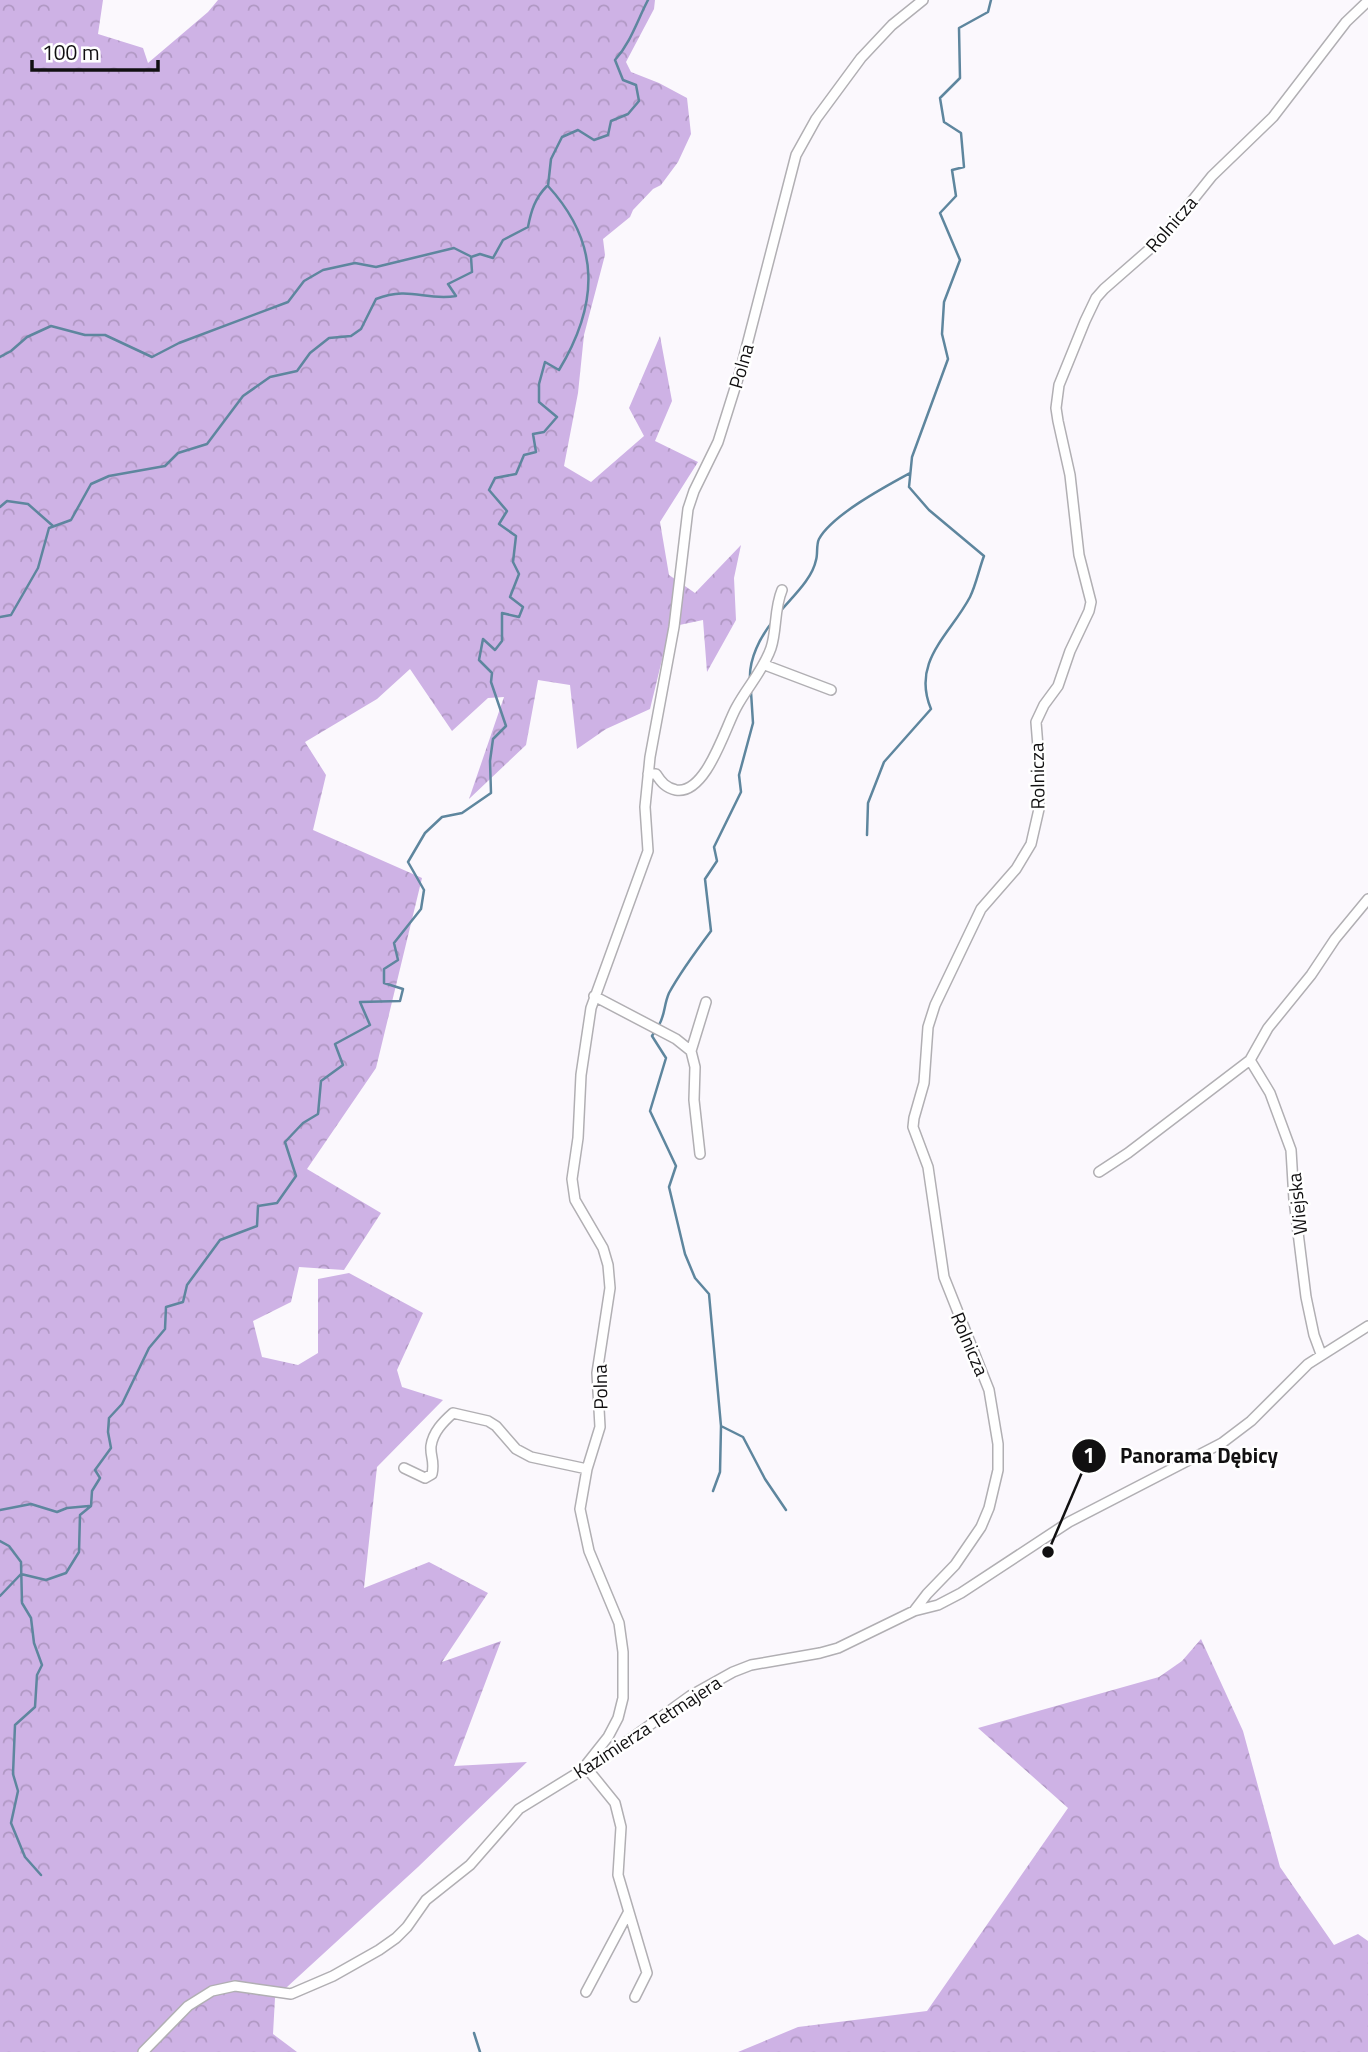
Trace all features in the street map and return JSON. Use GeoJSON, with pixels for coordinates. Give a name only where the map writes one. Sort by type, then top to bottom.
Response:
{"type":"FeatureCollection","features":[{"type":"Feature","properties":{"kind":"street","name":"Polna"},"geometry":{"type":"LineString","coordinates":[[585,1766],[608,1737],[618,1718],[623,1698],[624,1671],[619,1623],[589,1551],[583,1528],[581,1497],[600,1427],[597,1373],[610,1288],[603,1248],[575,1200],[572,1179],[578,1138],[581,1075],[594,996],[648,851],[645,807],[648,774],[674,627],[688,509],[716,448],[737,381],[796,155],[816,119],[860,58],[892,25],[923,0]]}},
{"type":"Feature","properties":{"kind":"street","name":"Rolnicza"},"geometry":{"type":"LineString","coordinates":[[914,1611],[955,1565],[981,1527],[989,1508],[998,1470],[998,1444],[989,1390],[944,1278],[928,1167],[914,1128],[914,1118],[922,1092],[928,1027],[935,1005],[981,909],[1010,876],[1031,844],[1039,809],[1036,722],[1058,686],[1091,602],[1079,555],[1070,475],[1056,408],[1059,385],[1096,298],[1152,247],[1212,176],[1273,117],[1346,22],[1368,1]]}},
{"type":"Feature","properties":{"kind":"street"},"geometry":{"type":"LineString","coordinates":[[648,774],[656,774],[661,782],[681,791],[697,782],[718,749],[745,692],[765,665],[773,643],[782,590]]}},
{"type":"Feature","properties":{"kind":"street"},"geometry":{"type":"LineString","coordinates":[[765,665],[831,690]]}},
{"type":"Feature","properties":{"kind":"street"},"geometry":{"type":"LineString","coordinates":[[1099,1172],[1250,1060],[1268,1028],[1368,899]]}},
{"type":"Feature","properties":{"kind":"street"},"geometry":{"type":"LineString","coordinates":[[594,996],[676,1039],[691,1051]]}},
{"type":"Feature","properties":{"kind":"street"},"geometry":{"type":"LineString","coordinates":[[699,1154],[694,1100],[695,1067],[691,1051],[706,1002]]}},
{"type":"Feature","properties":{"kind":"street","name":"Wiejska"},"geometry":{"type":"LineString","coordinates":[[1250,1060],[1270,1093],[1291,1150],[1293,1200],[1306,1297],[1321,1354]]}},
{"type":"Feature","properties":{"kind":"street","name":"Kazimierza Tetmajera"},"geometry":{"type":"LineString","coordinates":[[143,2052],[188,2006],[218,1988],[235,1986],[285,1994],[298,1992],[388,1944],[407,1927],[426,1900],[479,1856],[519,1809],[618,1748],[690,1696],[751,1665],[838,1648],[914,1611],[938,1605],[961,1593],[1057,1529],[1222,1443],[1251,1420],[1321,1354],[1368,1326]]}},
{"type":"Feature","properties":{"kind":"street"},"geometry":{"type":"LineString","coordinates":[[404,1468],[425,1478],[432,1474],[435,1463],[431,1448],[435,1433],[453,1413],[488,1421],[496,1426],[516,1449],[531,1457],[587,1469]]}},
{"type":"Feature","properties":{"kind":"street"},"geometry":{"type":"LineString","coordinates":[[585,1766],[615,1803],[621,1827],[618,1875],[648,1973],[635,1997]]}},
{"type":"Feature","properties":{"kind":"street"},"geometry":{"type":"LineString","coordinates":[[586,1992],[628,1913]]}},
{"type":"Feature","properties":{"kind":"green space"},"geometry":{"type":"Polygon","coordinates":[[[0,0],[103,0],[98,34],[143,48],[148,63],[208,12],[218,0],[655,0],[654,9],[626,62],[631,72],[687,98],[691,134],[678,162],[661,185],[653,189],[633,210],[630,217],[603,239],[605,255],[584,335],[578,393],[564,466],[591,482],[644,436],[629,408],[660,336],[672,401],[655,441],[698,462],[660,522],[669,575],[695,593],[741,545],[734,578],[736,620],[707,672],[703,620],[670,627],[650,709],[606,729],[577,749],[570,685],[538,680],[526,745],[469,799],[504,697],[488,698],[452,731],[410,669],[377,699],[305,742],[326,775],[313,830],[422,878],[376,1068],[307,1169],[381,1213],[344,1270],[299,1267],[291,1302],[253,1321],[262,1357],[298,1365],[318,1353],[318,1279],[349,1273],[423,1313],[397,1370],[402,1387],[443,1400],[377,1467],[364,1588],[429,1562],[488,1593],[442,1662],[501,1641],[454,1766],[527,1762],[418,1867],[275,1998],[273,2034],[297,2052],[0,2052],[0,0]]]}},
{"type":"Feature","properties":{"kind":"green space"},"geometry":{"type":"Polygon","coordinates":[[[1201,1639],[1243,1731],[1280,1867],[1334,1945],[1358,1934],[1368,1941],[1368,2052],[738,2052],[798,2027],[927,2011],[1068,1808],[978,1728],[1159,1677],[1182,1661],[1201,1639]]]}},
{"type":"Feature","properties":{"kind":"waterway"},"geometry":{"type":"LineString","coordinates":[[0,1596],[21,1574],[46,1580],[66,1573],[79,1552],[80,1515],[91,1506],[92,1491],[100,1478],[95,1470],[111,1448],[109,1418],[122,1404],[149,1348],[165,1329],[166,1307],[183,1302],[187,1285],[220,1240],[257,1226],[258,1206],[277,1203],[296,1176],[285,1142],[303,1123],[318,1114],[321,1081],[343,1065],[335,1044],[370,1025],[360,1002],[400,1001],[403,989],[384,983],[384,969],[398,960],[394,943],[421,909],[424,890],[408,862],[425,833],[442,817],[462,813],[491,793],[490,761],[493,739],[506,726],[491,682],[492,673],[479,660],[483,639],[495,650],[502,641],[502,613],[519,617],[523,607],[510,597],[519,574],[513,562],[516,536],[499,524],[507,511],[489,490],[495,478],[516,474],[524,455],[536,452],[533,434],[544,432],[557,417],[539,402],[539,384],[545,362],[559,370],[572,346],[587,299],[588,276],[578,230],[566,208],[548,186],[551,159],[562,137],[578,130],[594,140],[608,135],[611,121],[628,114],[639,101],[636,85],[623,80],[615,60],[630,39],[648,0]]}},
{"type":"Feature","properties":{"kind":"waterway"},"geometry":{"type":"LineString","coordinates":[[867,835],[868,803],[884,762],[931,709],[926,692],[929,662],[970,597],[984,556],[929,510],[909,487],[912,457],[948,359],[942,334],[944,302],[960,260],[940,213],[956,196],[952,170],[964,167],[961,133],[944,122],[940,98],[960,78],[959,28],[988,12],[991,0]]}},
{"type":"Feature","properties":{"kind":"waterway"},"geometry":{"type":"LineString","coordinates":[[0,617],[11,615],[38,568],[49,528],[71,520],[91,484],[109,476],[165,466],[178,453],[207,444],[243,396],[270,377],[297,371],[310,353],[329,338],[351,336],[361,329],[376,299],[398,294],[456,296],[448,284],[472,272],[471,257],[480,254],[493,258],[503,240],[528,227],[534,205],[547,186]]}},
{"type":"Feature","properties":{"kind":"waterway"},"geometry":{"type":"LineString","coordinates":[[0,357],[27,337],[51,326],[85,335],[105,335],[152,357],[179,343],[288,302],[304,281],[323,270],[355,263],[376,267],[454,248],[470,256]]}},
{"type":"Feature","properties":{"kind":"waterway"},"geometry":{"type":"LineString","coordinates":[[779,613],[810,575],[817,558],[818,541],[835,520],[910,473]]}},
{"type":"Feature","properties":{"kind":"waterway"},"geometry":{"type":"LineString","coordinates":[[0,507],[7,501],[28,504],[53,526]]}},
{"type":"Feature","properties":{"kind":"waterway"},"geometry":{"type":"LineString","coordinates":[[750,679],[756,648],[773,621]]}},
{"type":"Feature","properties":{"kind":"waterway"},"geometry":{"type":"LineString","coordinates":[[659,1025],[669,993],[711,931],[705,879],[717,861],[714,847],[741,792],[739,775],[753,723],[751,692]]}},
{"type":"Feature","properties":{"kind":"waterway"},"geometry":{"type":"LineString","coordinates":[[655,1031],[652,1036],[666,1058],[650,1111],[676,1166],[669,1187],[685,1254],[695,1278],[709,1294],[721,1426],[743,1437],[765,1479],[786,1510]]}},
{"type":"Feature","properties":{"kind":"waterway"},"geometry":{"type":"LineString","coordinates":[[713,1491],[720,1472],[721,1426]]}},
{"type":"Feature","properties":{"kind":"waterway"},"geometry":{"type":"LineString","coordinates":[[0,1510],[31,1504],[57,1512],[89,1506]]}},
{"type":"Feature","properties":{"kind":"waterway"},"geometry":{"type":"LineString","coordinates":[[0,1541],[9,1546],[21,1562],[22,1603],[31,1618],[34,1643],[42,1665],[37,1675],[35,1707],[15,1725],[13,1774],[18,1791],[11,1823],[25,1857],[41,1875]]}},
{"type":"Feature","properties":{"kind":"waterway"},"geometry":{"type":"LineString","coordinates":[[474,2033],[480,2052]]}},
{"type":"Feature","properties":{"kind":"place","name":"Panorama Dębicy"},"geometry":{"type":"Point","coordinates":[1048,1552]}}]}
